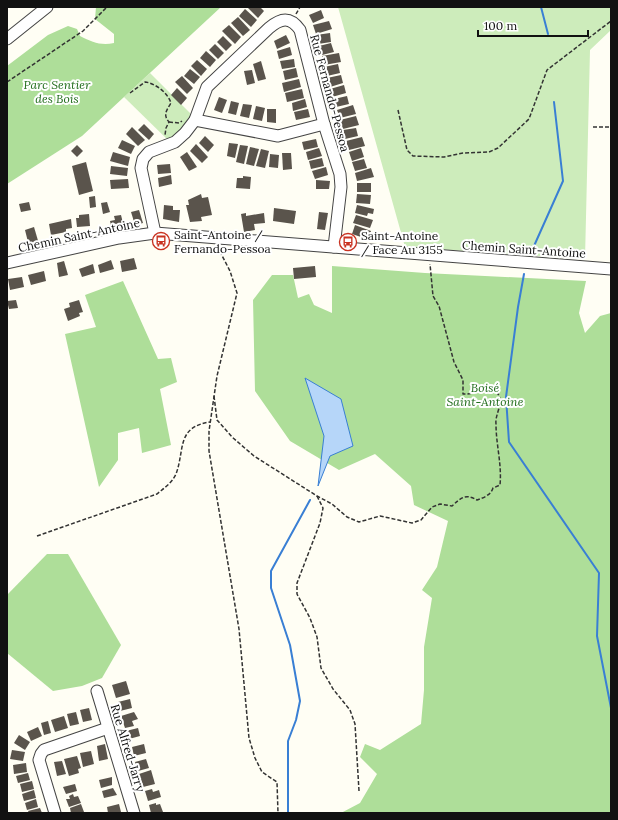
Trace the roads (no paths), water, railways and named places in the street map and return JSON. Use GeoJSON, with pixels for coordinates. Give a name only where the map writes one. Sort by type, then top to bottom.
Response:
{"type":"FeatureCollection","features":[{"type":"Feature","properties":{"kind":"street"},"geometry":{"type":"LineString","coordinates":[[7,40],[47,7]]}},
{"type":"Feature","properties":{"kind":"street","name":"Rue Fernando-Pessoa"},"geometry":{"type":"LineString","coordinates":[[155,233],[141,168],[143,159],[149,152],[174,142],[185,133],[195,120],[207,87],[269,28],[278,21],[288,19],[295,23],[300,30],[324,124],[340,174],[341,187],[334,247]]}},
{"type":"Feature","properties":{"kind":"street"},"geometry":{"type":"LineString","coordinates":[[195,120],[278,136],[324,124]]}},
{"type":"Feature","properties":{"kind":"street","name":"Chemin Saint-Antoine"},"geometry":{"type":"LineString","coordinates":[[7,263],[119,238],[155,233],[611,269]]}},
{"type":"Feature","properties":{"kind":"street","name":"Rue Alfred-Jarry"},"geometry":{"type":"LineString","coordinates":[[97,691],[134,813]]}},
{"type":"Feature","properties":{"kind":"street"},"geometry":{"type":"LineString","coordinates":[[55,813],[39,760],[40,754],[44,750],[108,728]]}},
{"type":"Feature","properties":{"kind":"water"},"geometry":{"type":"Polygon","coordinates":[[[305,378],[341,399],[353,446],[330,456],[318,486],[324,436],[305,378]]]}},
{"type":"Feature","properties":{"kind":"waterway"},"geometry":{"type":"LineString","coordinates":[[541,7],[548,34]]}},
{"type":"Feature","properties":{"kind":"waterway"},"geometry":{"type":"LineString","coordinates":[[534,246],[563,181],[554,102]]}},
{"type":"Feature","properties":{"kind":"waterway"},"geometry":{"type":"LineString","coordinates":[[524,274],[506,397],[509,442],[599,573],[597,636],[611,708]]}},
{"type":"Feature","properties":{"kind":"waterway"},"geometry":{"type":"LineString","coordinates":[[288,813],[288,741],[296,720],[300,701],[290,645],[271,588],[271,571],[310,500]]}},
{"type":"Feature","properties":{"kind":"place","name":"Saint-Antoine / Fernando-Pessoa"},"geometry":{"type":"Point","coordinates":[161,241]}},
{"type":"Feature","properties":{"kind":"place","name":"Saint-Antoine / Face Au 3155"},"geometry":{"type":"Point","coordinates":[348,242]}},
{"type":"Feature","properties":{"kind":"park label","name":"Parc Sentier des Bois"},"geometry":{"type":"Point","coordinates":[57,91]}},
{"type":"Feature","properties":{"kind":"park label","name":"Boisé Saint-Antoine"},"geometry":{"type":"Point","coordinates":[485,394]}}]}
